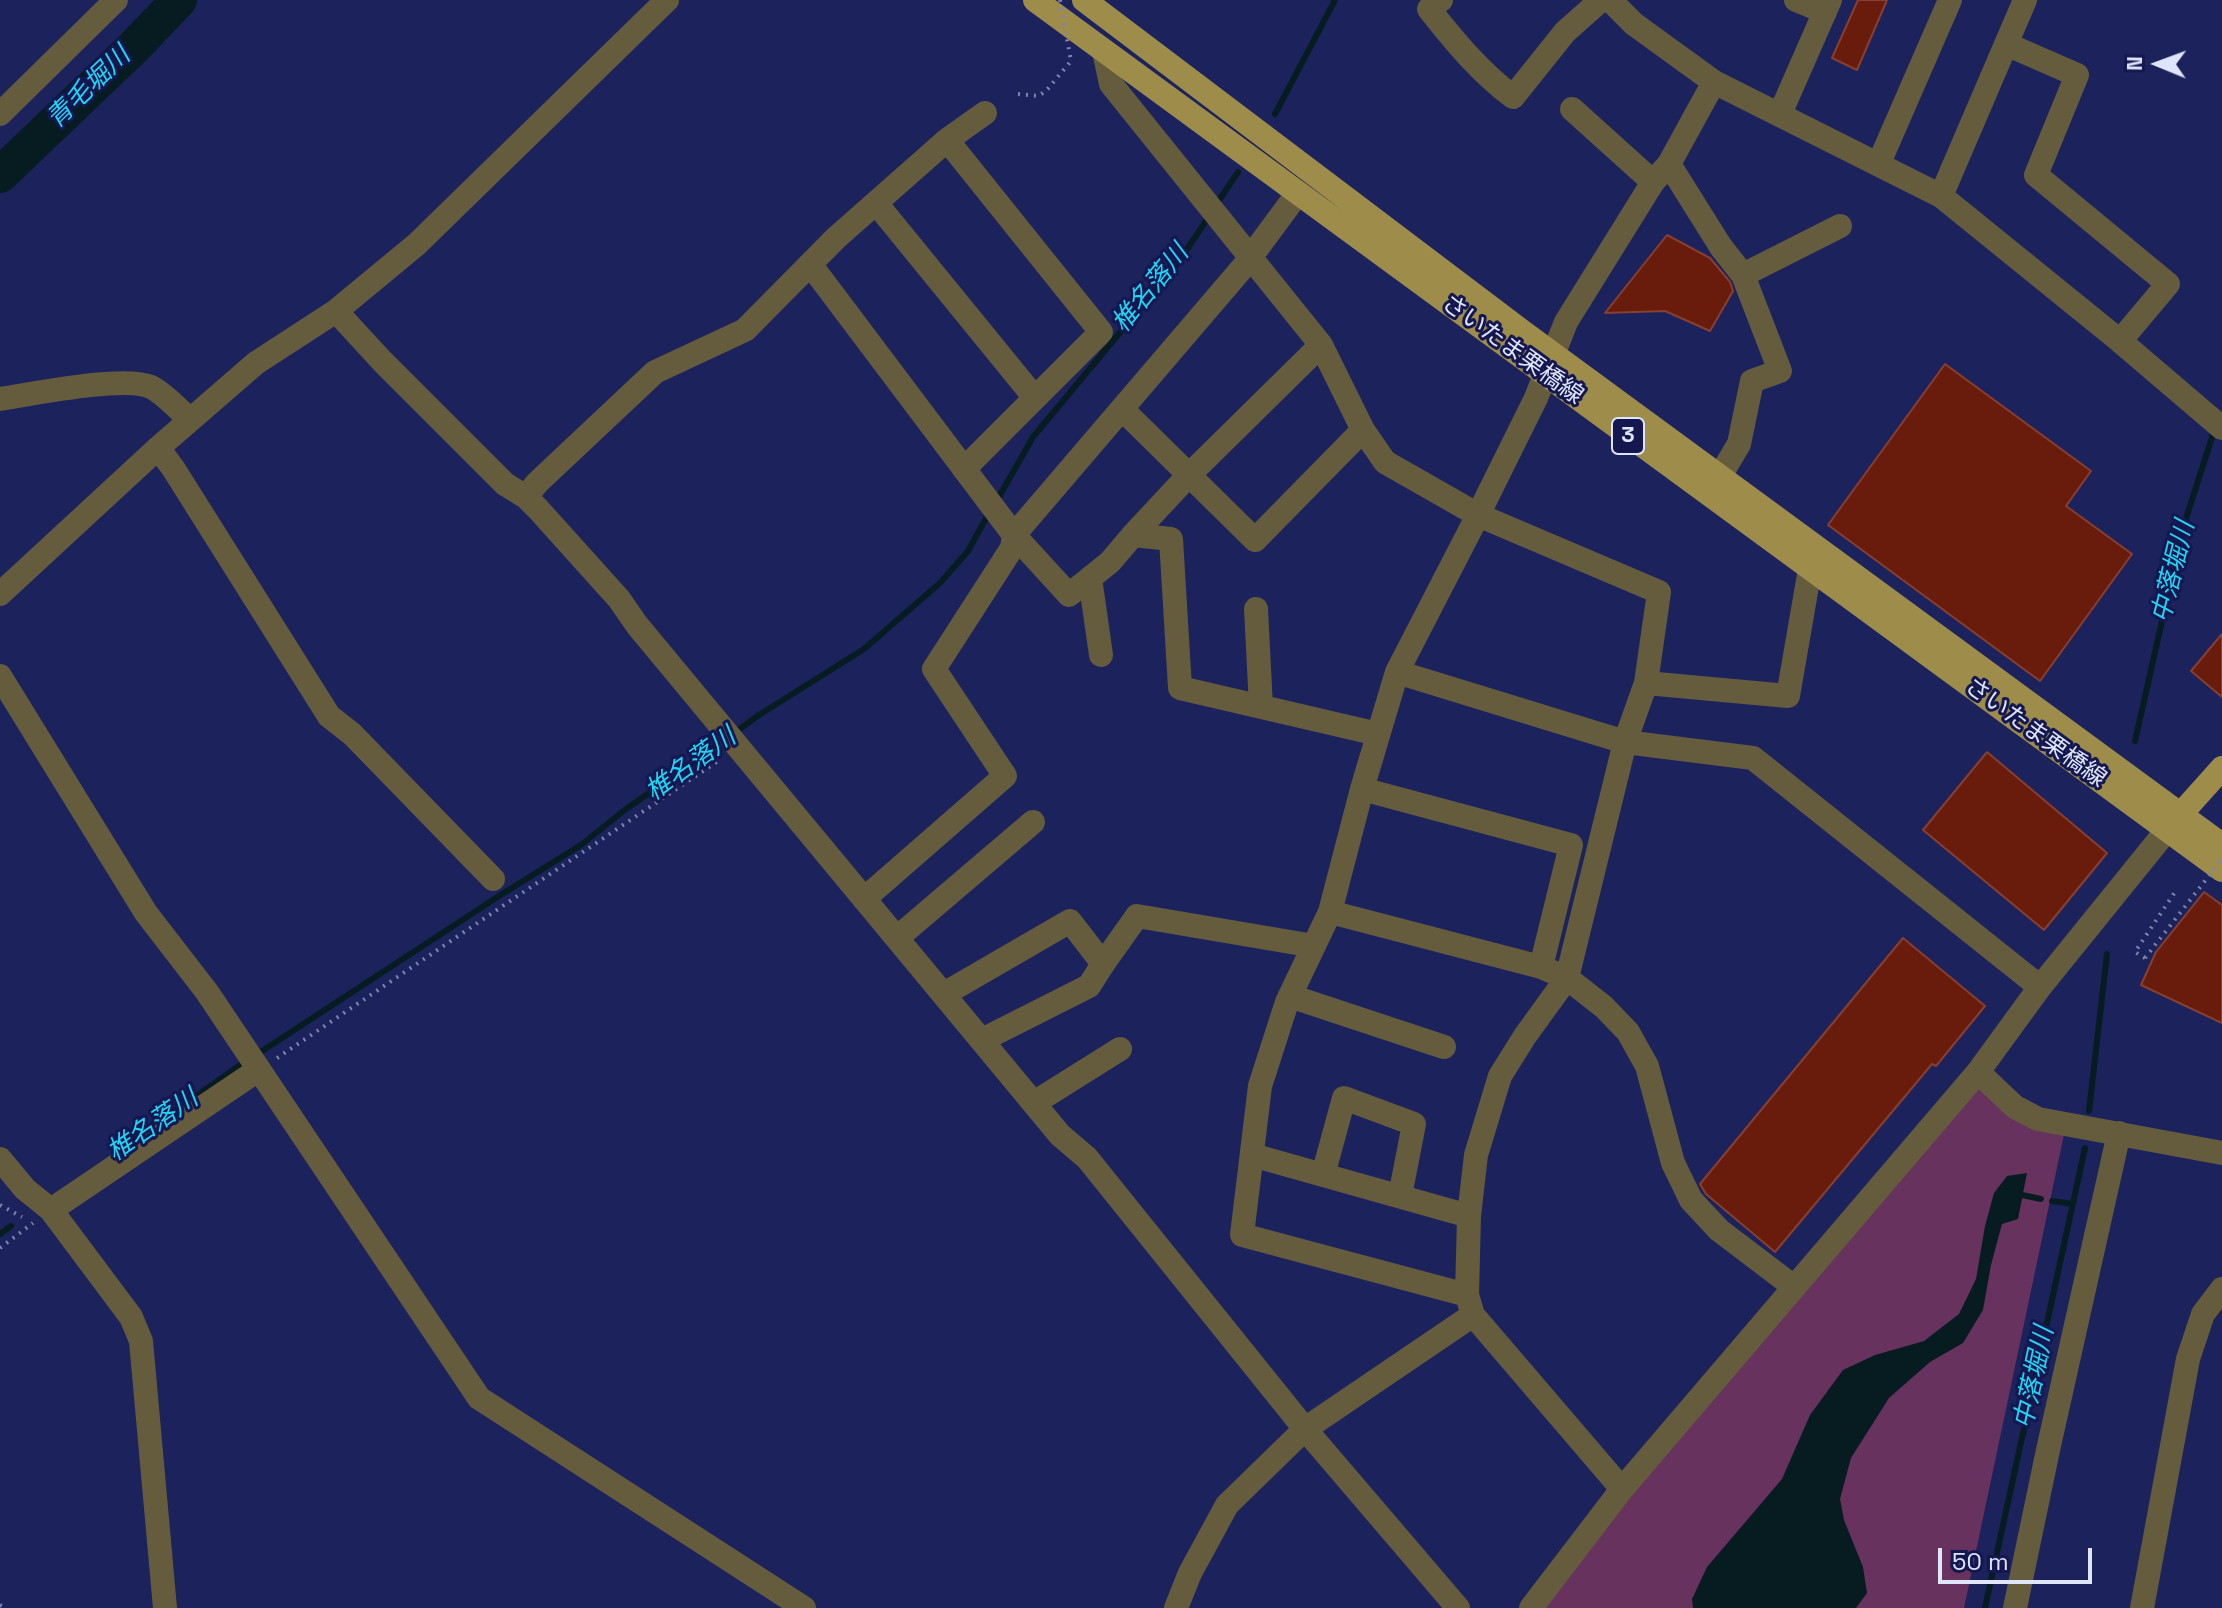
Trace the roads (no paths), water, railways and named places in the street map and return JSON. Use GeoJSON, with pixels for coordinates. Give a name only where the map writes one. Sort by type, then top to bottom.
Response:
{"type":"FeatureCollection","features":[{"type":"Feature","properties":{"kind":"main road","name":"さいたま栗橋線"},"geometry":{"type":"LineString","coordinates":[[1035,0],[1298,193],[1720,476],[2174,822],[2222,870]]}},
{"type":"Feature","properties":{"kind":"main road","name":"さいたま栗橋線"},"geometry":{"type":"LineString","coordinates":[[1084,0],[1810,569],[2174,822],[2222,845]]}},
{"type":"Feature","properties":{"kind":"main road"},"geometry":{"type":"LineString","coordinates":[[2174,822],[2222,768]]}},
{"type":"Feature","properties":{"kind":"street"},"geometry":{"type":"LineString","coordinates":[[0,114],[116,0]]}},
{"type":"Feature","properties":{"kind":"street"},"geometry":{"type":"LineString","coordinates":[[0,594],[158,448],[256,363],[336,311],[417,244],[667,0]]}},
{"type":"Feature","properties":{"kind":"street"},"geometry":{"type":"LineString","coordinates":[[1441,0],[1429,9],[1489,79],[1513,97],[1565,32],[1601,0]]}},
{"type":"Feature","properties":{"kind":"street"},"geometry":{"type":"LineString","coordinates":[[1610,0],[1634,24],[1714,82],[1941,196],[2222,428]]}},
{"type":"Feature","properties":{"kind":"street"},"geometry":{"type":"LineString","coordinates":[[1780,114],[1827,6],[1796,0]]}},
{"type":"Feature","properties":{"kind":"street"},"geometry":{"type":"LineString","coordinates":[[1879,163],[1950,0]]}},
{"type":"Feature","properties":{"kind":"street"},"geometry":{"type":"LineString","coordinates":[[1941,196],[2025,0]]}},
{"type":"Feature","properties":{"kind":"street"},"geometry":{"type":"LineString","coordinates":[[2006,44],[2077,75],[2036,175],[2168,284],[2120,341]]}},
{"type":"Feature","properties":{"kind":"street"},"geometry":{"type":"LineString","coordinates":[[1104,51],[1111,84],[1321,345],[1363,430],[1385,462],[1478,515],[1659,592],[1646,683],[1625,742],[1567,978],[1500,1076],[1476,1155],[1469,1216],[1470,1305]]}},
{"type":"Feature","properties":{"kind":"street"},"geometry":{"type":"LineString","coordinates":[[1622,1489],[1470,1305],[1242,1235],[1260,1086],[1290,996],[1330,912],[1397,672],[1478,515],[1566,322],[1661,173],[1714,82]]}},
{"type":"Feature","properties":{"kind":"street"},"geometry":{"type":"LineString","coordinates":[[1572,109],[1661,173],[1743,275],[1780,371],[1752,381],[1739,444],[1720,476]]}},
{"type":"Feature","properties":{"kind":"street"},"geometry":{"type":"LineString","coordinates":[[526,497],[655,372],[745,330],[836,238],[947,140],[985,113]]}},
{"type":"Feature","properties":{"kind":"street"},"geometry":{"type":"LineString","coordinates":[[947,140],[1101,332],[964,469]]}},
{"type":"Feature","properties":{"kind":"street"},"geometry":{"type":"LineString","coordinates":[[864,899],[1005,776],[934,669],[1012,548],[1014,535],[1250,258],[1298,193]]}},
{"type":"Feature","properties":{"kind":"street"},"geometry":{"type":"LineString","coordinates":[[876,203],[1035,398]]}},
{"type":"Feature","properties":{"kind":"street"},"geometry":{"type":"LineString","coordinates":[[1743,275],[1840,226]]}},
{"type":"Feature","properties":{"kind":"street"},"geometry":{"type":"LineString","coordinates":[[810,264],[1014,535],[1069,595],[1110,562],[1188,476],[1321,345]]}},
{"type":"Feature","properties":{"kind":"street"},"geometry":{"type":"LineString","coordinates":[[336,311],[505,484],[526,497],[619,599],[637,625],[1060,1135],[1087,1158],[1305,1429],[1458,1608]]}},
{"type":"Feature","properties":{"kind":"street"},"geometry":{"type":"LineString","coordinates":[[0,399],[135,382],[151,388],[190,420]]}},
{"type":"Feature","properties":{"kind":"street"},"geometry":{"type":"LineString","coordinates":[[1122,409],[1255,540],[1363,430]]}},
{"type":"Feature","properties":{"kind":"street"},"geometry":{"type":"LineString","coordinates":[[158,448],[329,716],[352,734],[493,879]]}},
{"type":"Feature","properties":{"kind":"street"},"geometry":{"type":"LineString","coordinates":[[1133,535],[1171,539],[1180,688],[1378,734]]}},
{"type":"Feature","properties":{"kind":"street"},"geometry":{"type":"LineString","coordinates":[[1646,683],[1788,696],[1810,569]]}},
{"type":"Feature","properties":{"kind":"street"},"geometry":{"type":"LineString","coordinates":[[1090,578],[1101,655]]}},
{"type":"Feature","properties":{"kind":"street"},"geometry":{"type":"LineString","coordinates":[[1256,609],[1261,707]]}},
{"type":"Feature","properties":{"kind":"street"},"geometry":{"type":"LineString","coordinates":[[1397,672],[1625,742],[1753,758],[2040,987]]}},
{"type":"Feature","properties":{"kind":"street"},"geometry":{"type":"LineString","coordinates":[[0,676],[146,913],[207,992],[479,1398],[804,1608]]}},
{"type":"Feature","properties":{"kind":"street"},"geometry":{"type":"LineString","coordinates":[[1362,789],[1571,845],[1541,967]]}},
{"type":"Feature","properties":{"kind":"street"},"geometry":{"type":"LineString","coordinates":[[897,938],[1033,822]]}},
{"type":"Feature","properties":{"kind":"street"},"geometry":{"type":"LineString","coordinates":[[1531,1608],[1622,1489],[1978,1072],[2040,987],[2174,822]]}},
{"type":"Feature","properties":{"kind":"street"},"geometry":{"type":"LineString","coordinates":[[1330,912],[1541,967],[1567,978],[1604,1007],[1628,1032],[1647,1066],[1673,1163],[1691,1200],[1719,1230],[1794,1287]]}},
{"type":"Feature","properties":{"kind":"street"},"geometry":{"type":"LineString","coordinates":[[982,1040],[1089,986],[1137,916],[1314,946]]}},
{"type":"Feature","properties":{"kind":"street"},"geometry":{"type":"LineString","coordinates":[[944,994],[1070,921],[1103,964]]}},
{"type":"Feature","properties":{"kind":"street"},"geometry":{"type":"LineString","coordinates":[[1290,996],[1444,1047]]}},
{"type":"Feature","properties":{"kind":"street"},"geometry":{"type":"LineString","coordinates":[[1034,1103],[1120,1049]]}},
{"type":"Feature","properties":{"kind":"street"},"geometry":{"type":"LineString","coordinates":[[42,1217],[258,1070]]}},
{"type":"Feature","properties":{"kind":"street"},"geometry":{"type":"LineString","coordinates":[[1978,1072],[2015,1107],[2038,1119],[2222,1153]]}},
{"type":"Feature","properties":{"kind":"street"},"geometry":{"type":"LineString","coordinates":[[1323,1175],[1344,1098],[1414,1124],[1400,1196]]}},
{"type":"Feature","properties":{"kind":"street"},"geometry":{"type":"LineString","coordinates":[[2015,1608],[2119,1133]]}},
{"type":"Feature","properties":{"kind":"street"},"geometry":{"type":"LineString","coordinates":[[1252,1155],[1469,1216]]}},
{"type":"Feature","properties":{"kind":"street"},"geometry":{"type":"LineString","coordinates":[[0,1159],[25,1189],[42,1217],[138,1329],[165,1608]]}},
{"type":"Feature","properties":{"kind":"street"},"geometry":{"type":"LineString","coordinates":[[2142,1608],[2188,1359],[2203,1314],[2222,1289]]}},
{"type":"Feature","properties":{"kind":"street"},"geometry":{"type":"LineString","coordinates":[[1176,1608],[1190,1573],[1227,1505],[1305,1429],[1470,1305]]}},
{"type":"Feature","properties":{"kind":"waterway","name":"青毛堀川"},"geometry":{"type":"LineString","coordinates":[[0,175],[179,0]]}},
{"type":"Feature","properties":{"kind":"waterway","name":"椎名落川"},"geometry":{"type":"LineString","coordinates":[[1275,114],[1335,0]]}},
{"type":"Feature","properties":{"kind":"waterway","name":"椎名落川"},"geometry":{"type":"LineString","coordinates":[[1220,199],[1238,172]]}},
{"type":"Feature","properties":{"kind":"waterway","name":"椎名落川"},"geometry":{"type":"LineString","coordinates":[[996,502],[1033,437],[1177,264],[1208,218]]}},
{"type":"Feature","properties":{"kind":"waterway","name":"中落堀川"},"geometry":{"type":"LineString","coordinates":[[2135,741],[2183,528],[2214,431]]}},
{"type":"Feature","properties":{"kind":"waterway","name":"椎名落川"},"geometry":{"type":"LineString","coordinates":[[733,734],[864,649],[940,583],[968,551],[990,511]]}},
{"type":"Feature","properties":{"kind":"waterway","name":"椎名落川"},"geometry":{"type":"LineString","coordinates":[[256,1055],[581,845],[626,809],[724,741]]}},
{"type":"Feature","properties":{"kind":"waterway","name":"中落堀川"},"geometry":{"type":"LineString","coordinates":[[2089,1111],[2107,954]]}},
{"type":"Feature","properties":{"kind":"waterway","name":"椎名落川"},"geometry":{"type":"LineString","coordinates":[[121,1149],[246,1061]]}},
{"type":"Feature","properties":{"kind":"waterway","name":"中落堀川"},"geometry":{"type":"LineString","coordinates":[[1985,1608],[2085,1148]]}},
{"type":"Feature","properties":{"kind":"waterway"},"geometry":{"type":"LineString","coordinates":[[2022,1195],[2041,1199]]}},
{"type":"Feature","properties":{"kind":"waterway"},"geometry":{"type":"LineString","coordinates":[[2052,1201],[2073,1204]]}},
{"type":"Feature","properties":{"kind":"waterway","name":"椎名落川"},"geometry":{"type":"LineString","coordinates":[[0,1234],[11,1226]]}}]}
